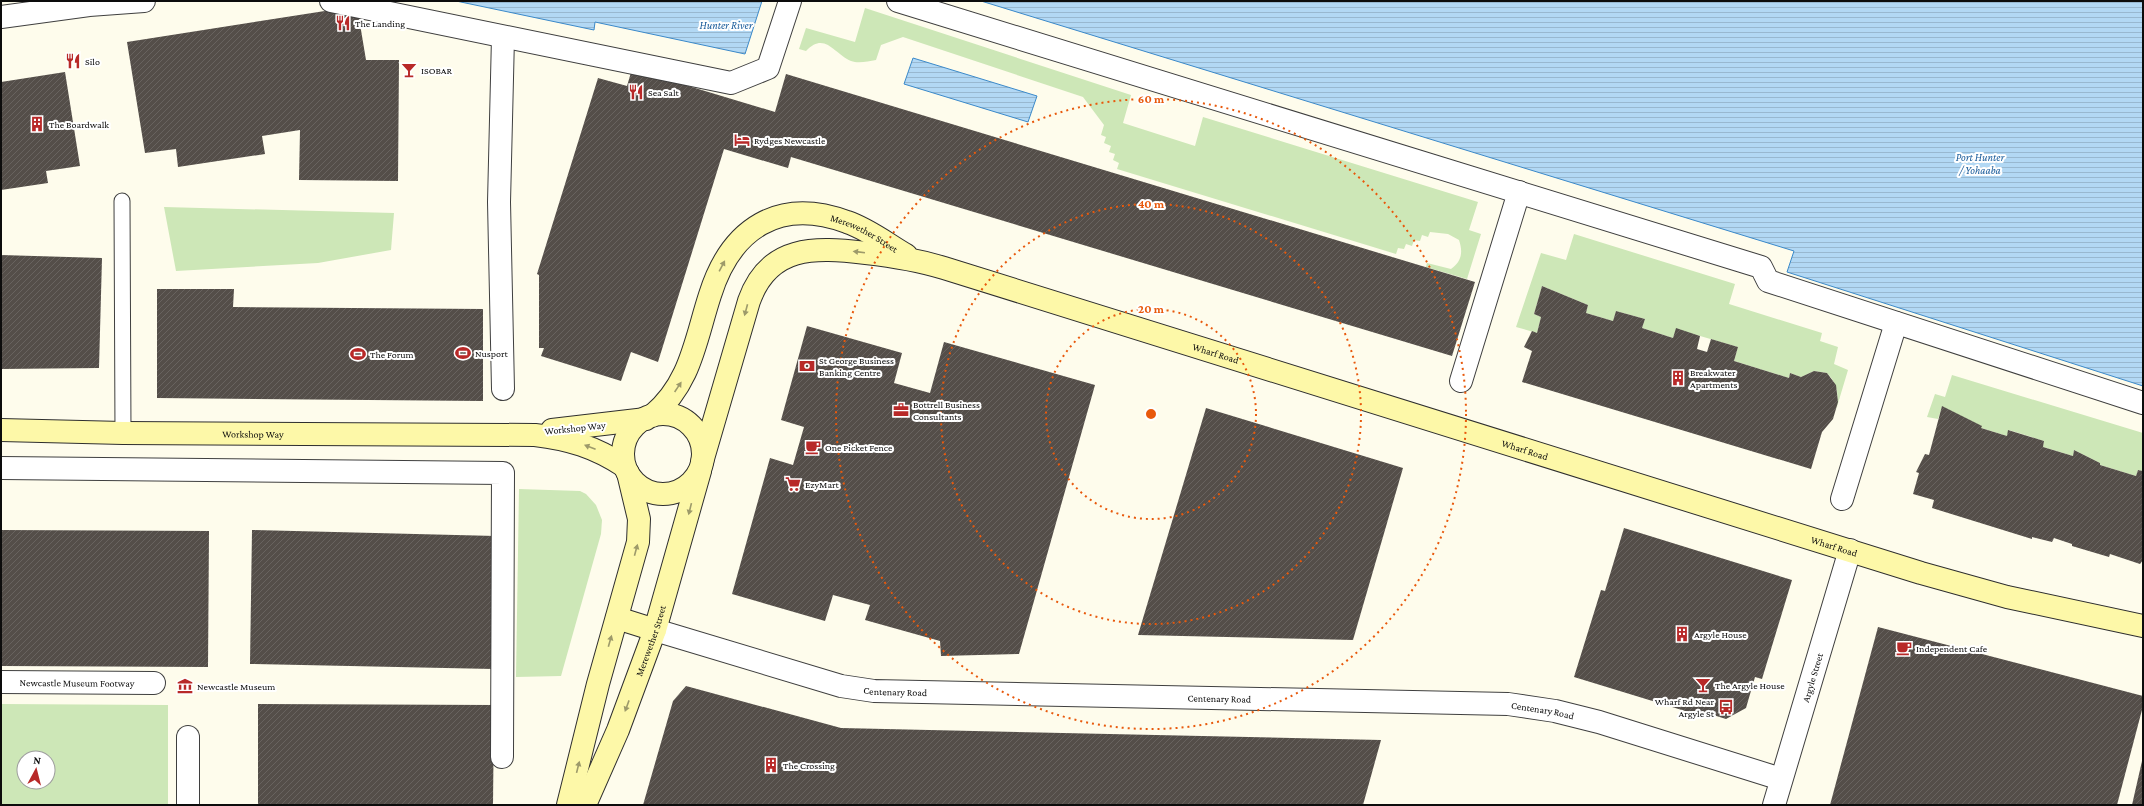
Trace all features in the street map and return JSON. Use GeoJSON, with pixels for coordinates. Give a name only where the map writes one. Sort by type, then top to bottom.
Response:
{"type":"FeatureCollection","features":[{"type":"Feature","properties":{"kind":"main road","name":"Merewether Street"},"geometry":{"type":"LineString","coordinates":[[649,418],[667,402],[687,371],[710,294],[726,259],[744,236],[763,222],[790,213],[814,213],[830,216],[849,222],[912,259]]}},
{"type":"Feature","properties":{"kind":"main road","name":"Merewether Street"},"geometry":{"type":"LineString","coordinates":[[585,805],[618,730],[655,630],[754,287],[767,269],[786,256],[816,250],[848,251],[912,259]]}},
{"type":"Feature","properties":{"kind":"main road","name":"Wharf Road"},"geometry":{"type":"LineString","coordinates":[[912,259],[1921,573],[2007,597],[2143,626]]}},
{"type":"Feature","properties":{"kind":"main road"},"geometry":{"type":"LineString","coordinates":[[568,805],[598,684],[638,542],[639,519],[622,456],[627,437],[632,429],[649,418],[669,414],[690,424],[701,439],[701,467],[692,482],[684,489],[666,494],[645,489],[637,484],[626,469]]}},
{"type":"Feature","properties":{"kind":"main road","name":"Workshop Way"},"geometry":{"type":"LineString","coordinates":[[505,434],[578,428],[649,418]]}},
{"type":"Feature","properties":{"kind":"main road","name":"Workshop Way"},"geometry":{"type":"LineString","coordinates":[[1,430],[123,433],[505,434],[543,436],[570,440],[595,449],[626,469]]}},
{"type":"Feature","properties":{"kind":"main road"},"geometry":{"type":"LineString","coordinates":[[617,618],[655,630]]}},
{"type":"Feature","properties":{"kind":"street"},"geometry":{"type":"LineString","coordinates":[[1,17],[89,5],[144,1]]}},
{"type":"Feature","properties":{"kind":"street"},"geometry":{"type":"LineString","coordinates":[[331,1],[731,83],[768,68],[790,1]]}},
{"type":"Feature","properties":{"kind":"street"},"geometry":{"type":"LineString","coordinates":[[898,1],[1761,267],[1768,281],[2143,403]]}},
{"type":"Feature","properties":{"kind":"street"},"geometry":{"type":"LineString","coordinates":[[503,37],[499,202],[503,389]]}},
{"type":"Feature","properties":{"kind":"street"},"geometry":{"type":"LineString","coordinates":[[1461,381],[1519,192]]}},
{"type":"Feature","properties":{"kind":"street"},"geometry":{"type":"LineString","coordinates":[[1842,498],[1896,323]]}},
{"type":"Feature","properties":{"kind":"street"},"geometry":{"type":"LineString","coordinates":[[1,468],[503,473],[502,757]]}},
{"type":"Feature","properties":{"kind":"street","name":"Argyle Street"},"geometry":{"type":"LineString","coordinates":[[1774,805],[1850,550]]}},
{"type":"Feature","properties":{"kind":"street","name":"Centenary Road"},"geometry":{"type":"LineString","coordinates":[[655,630],[841,686],[874,691],[1409,701],[1514,705],[1555,711],[1599,722],[1781,779]]}},
{"type":"Feature","properties":{"kind":"street","name":"Newcastle Museum Footway"},"geometry":{"type":"LineString","coordinates":[[1,682],[154,683]]}},
{"type":"Feature","properties":{"kind":"street"},"geometry":{"type":"LineString","coordinates":[[188,737],[188,805]]}},
{"type":"Feature","properties":{"kind":"lane"},"geometry":{"type":"LineString","coordinates":[[122,201],[123,433]]}},
{"type":"Feature","properties":{"kind":"green space"},"geometry":{"type":"Polygon","coordinates":[[[865,8],[1131,95],[1123,123],[1195,146],[1203,117],[1478,202],[1469,230],[1481,234],[1467,279],[1426,267],[1427,263],[1451,269],[1457,263],[1461,256],[1459,240],[1448,234],[1430,232],[1428,237],[1422,235],[1420,241],[1414,240],[1412,246],[1406,244],[1404,249],[1398,248],[1396,254],[1117,169],[1119,163],[1113,160],[1115,154],[1109,152],[1111,146],[1104,143],[1106,137],[1101,135],[1104,125],[1083,97],[903,37],[881,45],[876,60],[864,62],[851,61],[829,46],[819,43],[813,45],[806,51],[799,49],[806,28],[855,42],[865,8]]]}},
{"type":"Feature","properties":{"kind":"green space"},"geometry":{"type":"Polygon","coordinates":[[[164,207],[394,213],[391,250],[318,263],[176,271],[164,207]]]}},
{"type":"Feature","properties":{"kind":"green space"},"geometry":{"type":"Polygon","coordinates":[[[1574,234],[1735,284],[1729,304],[1822,333],[1820,341],[1838,347],[1834,364],[1848,370],[1836,410],[1837,390],[1831,377],[1827,373],[1814,371],[1801,377],[1790,373],[1789,378],[1734,361],[1738,347],[1676,329],[1673,338],[1642,328],[1645,319],[1616,311],[1613,321],[1586,313],[1588,305],[1542,286],[1534,314],[1541,317],[1537,333],[1516,327],[1541,253],[1566,260],[1574,234]]]}},
{"type":"Feature","properties":{"kind":"green space"},"geometry":{"type":"Polygon","coordinates":[[[1952,375],[2143,433],[2143,471],[2138,470],[2136,476],[2100,465],[2100,463],[2074,450],[2073,456],[2043,447],[2044,441],[2009,430],[2007,436],[1981,428],[1942,407],[1938,419],[1927,417],[1935,394],[1945,397],[1952,375]]]}},
{"type":"Feature","properties":{"kind":"green space"},"geometry":{"type":"Polygon","coordinates":[[[519,489],[580,491],[586,494],[596,505],[602,520],[601,534],[561,676],[516,677],[519,489]]]}},
{"type":"Feature","properties":{"kind":"green space"},"geometry":{"type":"Polygon","coordinates":[[[1,704],[168,705],[168,805],[1,805],[1,704]]]}},
{"type":"Feature","properties":{"kind":"water","name":"Hunter River"},"geometry":{"type":"Polygon","coordinates":[[[456,1],[762,1],[745,54],[595,22],[594,30],[456,1]]]}},
{"type":"Feature","properties":{"kind":"water","name":"Port Hunter / Yohaaba"},"geometry":{"type":"Polygon","coordinates":[[[981,1],[2143,1],[2143,386],[1787,272],[1794,251],[981,1]]]}},
{"type":"Feature","properties":{"kind":"water"},"geometry":{"type":"Polygon","coordinates":[[[913,58],[1037,96],[1028,122],[904,84],[913,58]]]}},
{"type":"Feature","properties":{"kind":"building"},"geometry":{"type":"Polygon","coordinates":[[[357,6],[366,60],[399,60],[398,181],[299,180],[300,130],[262,136],[265,154],[178,167],[176,149],[145,153],[127,42],[357,6]]]}},
{"type":"Feature","properties":{"kind":"building","name":"Rydges Newcastle"},"geometry":{"type":"Polygon","coordinates":[[[632,69],[775,112],[786,74],[1475,282],[1452,356],[791,157],[788,168],[724,149],[658,362],[631,352],[621,381],[541,356],[544,348],[539,348],[539,275],[537,274],[598,78],[627,86],[632,69]]]}},
{"type":"Feature","properties":{"kind":"building","name":"The Boardwalk"},"geometry":{"type":"Polygon","coordinates":[[[65,72],[80,166],[46,171],[48,183],[1,190],[1,82],[65,72]]]}},
{"type":"Feature","properties":{"kind":"building"},"geometry":{"type":"Polygon","coordinates":[[[1,255],[102,258],[99,368],[1,369],[1,255]]]}},
{"type":"Feature","properties":{"kind":"building","name":"Breakwater Apartments"},"geometry":{"type":"Polygon","coordinates":[[[1542,286],[1588,305],[1586,313],[1613,321],[1616,311],[1645,319],[1642,328],[1673,338],[1676,328],[1700,336],[1697,349],[1707,352],[1711,339],[1738,347],[1734,361],[1789,378],[1790,373],[1801,377],[1814,371],[1827,373],[1836,385],[1838,402],[1833,419],[1822,432],[1811,469],[1522,382],[1532,351],[1524,347],[1532,331],[1537,333],[1541,317],[1534,314],[1542,286]]]}},
{"type":"Feature","properties":{"kind":"building","name":"The Forum"},"geometry":{"type":"Polygon","coordinates":[[[157,289],[234,289],[233,307],[483,309],[483,401],[157,398],[157,289]]]}},
{"type":"Feature","properties":{"kind":"building"},"geometry":{"type":"Polygon","coordinates":[[[807,326],[902,353],[894,383],[930,393],[944,342],[1095,385],[1019,654],[941,656],[940,641],[865,620],[870,605],[833,595],[825,621],[732,594],[770,458],[793,465],[804,427],[781,420],[807,326]]]}},
{"type":"Feature","properties":{"kind":"building"},"geometry":{"type":"Polygon","coordinates":[[[1942,406],[1982,426],[1981,428],[2007,436],[2008,430],[2044,441],[2043,447],[2073,456],[2074,450],[2100,463],[2100,465],[2136,476],[2138,470],[2143,471],[2143,560],[2140,564],[2110,554],[2109,557],[2072,546],[2072,544],[2054,538],[2052,542],[2032,537],[2032,539],[1932,508],[1934,500],[1913,494],[1919,473],[1916,472],[1925,454],[1929,455],[1942,406]]]}},
{"type":"Feature","properties":{"kind":"building"},"geometry":{"type":"Polygon","coordinates":[[[1206,408],[1403,468],[1353,640],[1138,635],[1206,408]]]}},
{"type":"Feature","properties":{"kind":"building","name":"Argyle House"},"geometry":{"type":"Polygon","coordinates":[[[1624,528],[1792,580],[1762,679],[1755,677],[1746,708],[1726,719],[1710,714],[1708,718],[1574,677],[1601,590],[1605,591],[1624,528]]]}},
{"type":"Feature","properties":{"kind":"building"},"geometry":{"type":"Polygon","coordinates":[[[1,530],[209,531],[208,667],[1,666],[1,530]]]}},
{"type":"Feature","properties":{"kind":"building"},"geometry":{"type":"Polygon","coordinates":[[[252,530],[496,536],[493,669],[250,664],[252,530]]]}},
{"type":"Feature","properties":{"kind":"building"},"geometry":{"type":"Polygon","coordinates":[[[1878,627],[2143,696],[2143,706],[2117,805],[1830,805],[1878,627]]]}},
{"type":"Feature","properties":{"kind":"building"},"geometry":{"type":"Polygon","coordinates":[[[686,686],[841,728],[1381,740],[1363,805],[643,805],[673,701],[686,686]]]}},
{"type":"Feature","properties":{"kind":"building"},"geometry":{"type":"Polygon","coordinates":[[[258,704],[494,705],[493,805],[258,805],[258,704]]]}},
{"type":"Feature","properties":{"kind":"building"},"geometry":{"type":"Polygon","coordinates":[[[2142,761],[2143,805],[2132,805],[2142,761]]]}},
{"type":"Feature","properties":{"kind":"place","name":"The Landing"},"geometry":{"type":"Point","coordinates":[343,23]}},
{"type":"Feature","properties":{"kind":"place","name":"Silo"},"geometry":{"type":"Point","coordinates":[73,61]}},
{"type":"Feature","properties":{"kind":"place","name":"ISOBAR"},"geometry":{"type":"Point","coordinates":[409,70]}},
{"type":"Feature","properties":{"kind":"place","name":"Sea Salt"},"geometry":{"type":"Point","coordinates":[636,92]}},
{"type":"Feature","properties":{"kind":"place","name":"The Boardwalk"},"geometry":{"type":"Point","coordinates":[37,124]}},
{"type":"Feature","properties":{"kind":"place","name":"Rydges Newcastle"},"geometry":{"type":"Point","coordinates":[742,140]}},
{"type":"Feature","properties":{"kind":"place","name":"Nusport"},"geometry":{"type":"Point","coordinates":[463,353]}},
{"type":"Feature","properties":{"kind":"place","name":"The Forum"},"geometry":{"type":"Point","coordinates":[358,354]}},
{"type":"Feature","properties":{"kind":"place","name":"St George Business Banking Centre"},"geometry":{"type":"Point","coordinates":[807,366]}},
{"type":"Feature","properties":{"kind":"place","name":"Breakwater Apartments"},"geometry":{"type":"Point","coordinates":[1678,378]}},
{"type":"Feature","properties":{"kind":"place","name":"Bottrell Business Consultants"},"geometry":{"type":"Point","coordinates":[901,410]}},
{"type":"Feature","properties":{"kind":"place","name":"One Picket Fence"},"geometry":{"type":"Point","coordinates":[813,447]}},
{"type":"Feature","properties":{"kind":"place","name":"EzyMart"},"geometry":{"type":"Point","coordinates":[793,484]}},
{"type":"Feature","properties":{"kind":"place","name":"Argyle House"},"geometry":{"type":"Point","coordinates":[1682,634]}},
{"type":"Feature","properties":{"kind":"place","name":"Independent Cafe"},"geometry":{"type":"Point","coordinates":[1904,648]}},
{"type":"Feature","properties":{"kind":"place","name":"The Argyle House"},"geometry":{"type":"Point","coordinates":[1703,685]}},
{"type":"Feature","properties":{"kind":"place","name":"Newcastle Museum"},"geometry":{"type":"Point","coordinates":[185,686]}},
{"type":"Feature","properties":{"kind":"place","name":"Wharf Rd Near Argyle St"},"geometry":{"type":"Point","coordinates":[1726,707]}},
{"type":"Feature","properties":{"kind":"place","name":"The Crossing"},"geometry":{"type":"Point","coordinates":[771,765]}}]}
